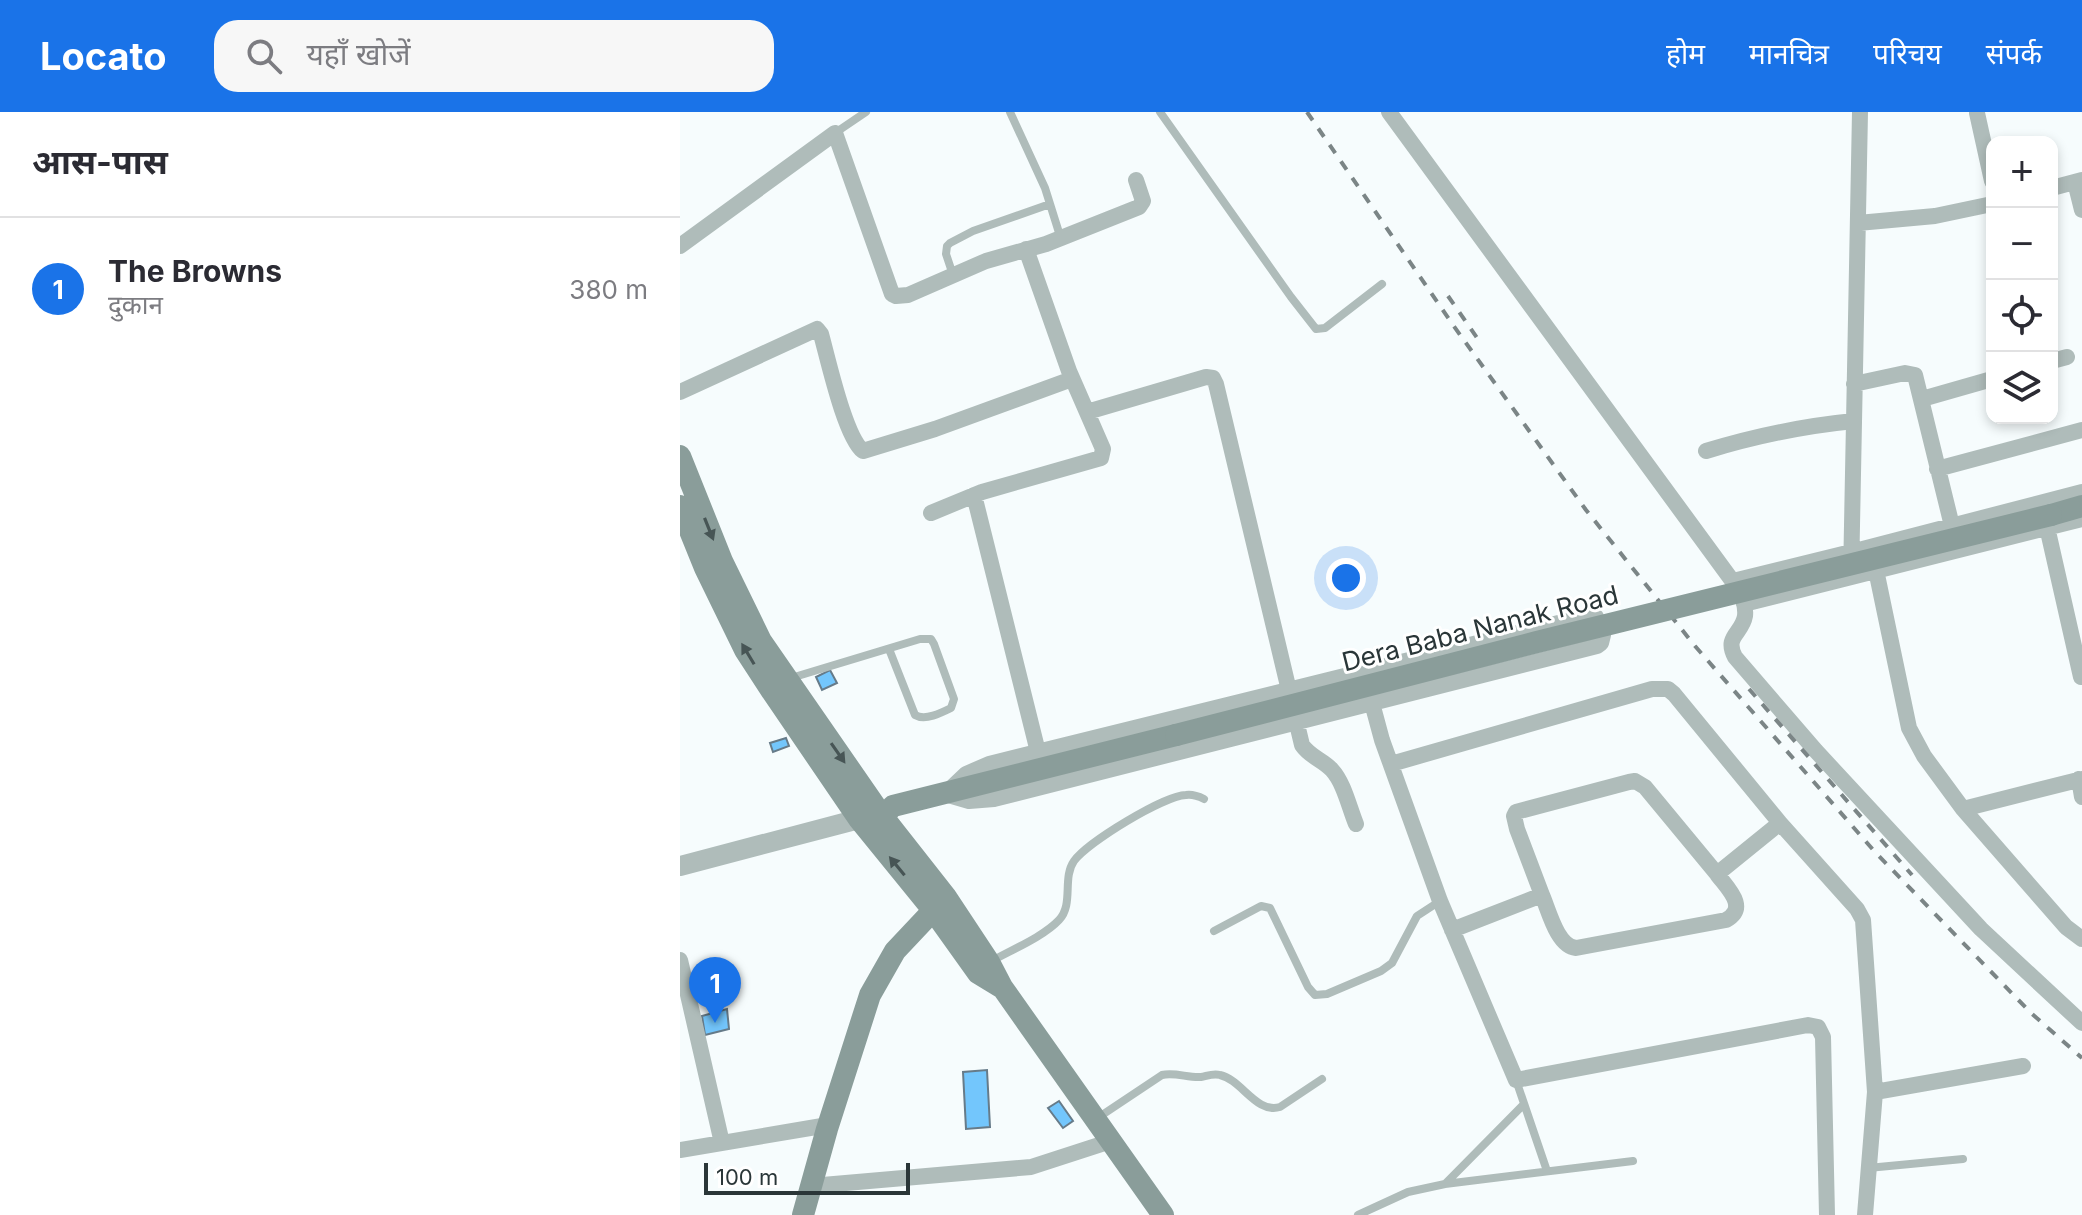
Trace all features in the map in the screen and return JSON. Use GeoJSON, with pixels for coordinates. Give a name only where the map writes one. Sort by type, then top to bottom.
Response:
{"type":"FeatureCollection","features":[{"type":"Feature","properties":{"kind":"main road"},"geometry":{"type":"LineString","coordinates":[[680,456],[722,561],[761,641],[872,811]]}},
{"type":"Feature","properties":{"kind":"main road"},"geometry":{"type":"LineString","coordinates":[[680,506],[705,568],[745,650],[872,811],[940,904],[989,962],[1002,987],[1163,1215]]}},
{"type":"Feature","properties":{"kind":"main road","name":"Dera Baba Nanak Road"},"geometry":{"type":"LineString","coordinates":[[872,811],[2082,506]]}},
{"type":"Feature","properties":{"kind":"main road"},"geometry":{"type":"LineString","coordinates":[[940,904],[978,973],[1002,987]]}},
{"type":"Feature","properties":{"kind":"main road"},"geometry":{"type":"LineString","coordinates":[[803,1215],[870,995],[895,951],[940,904]]}},
{"type":"Feature","properties":{"kind":"street"},"geometry":{"type":"LineString","coordinates":[[1389,112],[1739,590],[1745,616],[1731,641],[1735,657],[1816,751],[1981,929],[2082,1023]]}},
{"type":"Feature","properties":{"kind":"street"},"geometry":{"type":"LineString","coordinates":[[1851,577],[1860,112]]}},
{"type":"Feature","properties":{"kind":"street"},"geometry":{"type":"LineString","coordinates":[[1977,113],[1986,154]]}},
{"type":"Feature","properties":{"kind":"street"},"geometry":{"type":"LineString","coordinates":[[680,246],[835,133],[892,294],[896,296],[908,295],[986,261],[1061,239],[1142,205],[1136,180]]}},
{"type":"Feature","properties":{"kind":"street"},"geometry":{"type":"LineString","coordinates":[[2058,186],[2078,181],[2082,210]]}},
{"type":"Feature","properties":{"kind":"street"},"geometry":{"type":"LineString","coordinates":[[1858,223],[1935,216],[1986,205]]}},
{"type":"Feature","properties":{"kind":"street"},"geometry":{"type":"LineString","coordinates":[[931,513],[974,495],[1103,456],[1103,449],[1072,379],[1026,249]]}},
{"type":"Feature","properties":{"kind":"street"},"geometry":{"type":"LineString","coordinates":[[680,392],[817,329],[843,410],[856,443],[863,451],[935,429],[1072,379]]}},
{"type":"Feature","properties":{"kind":"street"},"geometry":{"type":"LineString","coordinates":[[1854,384],[1911,373],[1915,375],[1952,526]]}},
{"type":"Feature","properties":{"kind":"street"},"geometry":{"type":"LineString","coordinates":[[1087,412],[1198,379],[1213,378],[1302,745],[1336,774],[1356,824]]}},
{"type":"Feature","properties":{"kind":"street"},"geometry":{"type":"LineString","coordinates":[[1922,399],[1986,381]]}},
{"type":"Feature","properties":{"kind":"street"},"geometry":{"type":"LineString","coordinates":[[1706,451],[1783,430],[1854,421]]}},
{"type":"Feature","properties":{"kind":"street"},"geometry":{"type":"LineString","coordinates":[[1937,469],[2082,430]]}},
{"type":"Feature","properties":{"kind":"street"},"geometry":{"type":"LineString","coordinates":[[1733,581],[2082,492]]}},
{"type":"Feature","properties":{"kind":"street"},"geometry":{"type":"LineString","coordinates":[[974,495],[1038,752]]}},
{"type":"Feature","properties":{"kind":"street"},"geometry":{"type":"LineString","coordinates":[[1744,604],[2082,519]]}},
{"type":"Feature","properties":{"kind":"street"},"geometry":{"type":"LineString","coordinates":[[2047,527],[2081,677]]}},
{"type":"Feature","properties":{"kind":"street"},"geometry":{"type":"LineString","coordinates":[[1876,570],[1909,728],[1924,756],[1963,809],[2066,927],[2082,939]]}},
{"type":"Feature","properties":{"kind":"street"},"geometry":{"type":"LineString","coordinates":[[1587,616],[1596,617],[1603,635],[1597,646],[994,799],[969,801],[945,794],[975,769],[1289,690],[1587,616]]}},
{"type":"Feature","properties":{"kind":"street"},"geometry":{"type":"LineString","coordinates":[[1391,764],[1662,688],[1674,694],[1780,823],[1857,909],[1863,920],[1875,1092],[1865,1215]]}},
{"type":"Feature","properties":{"kind":"street"},"geometry":{"type":"LineString","coordinates":[[1372,703],[1440,901],[1516,1080],[1808,1025],[1818,1027],[1823,1037],[1827,1215]]}},
{"type":"Feature","properties":{"kind":"street"},"geometry":{"type":"LineString","coordinates":[[1963,809],[2081,779],[2082,797]]}},
{"type":"Feature","properties":{"kind":"street"},"geometry":{"type":"LineString","coordinates":[[1635,781],[1645,787],[1717,874],[1736,903],[1737,910],[1726,920],[1570,948],[1564,944],[1542,895],[1514,821],[1516,812],[1635,781]]}},
{"type":"Feature","properties":{"kind":"street"},"geometry":{"type":"LineString","coordinates":[[680,856],[872,811]]}},
{"type":"Feature","properties":{"kind":"street"},"geometry":{"type":"LineString","coordinates":[[680,866],[872,811]]}},
{"type":"Feature","properties":{"kind":"street"},"geometry":{"type":"LineString","coordinates":[[1717,874],[1780,823]]}},
{"type":"Feature","properties":{"kind":"street"},"geometry":{"type":"LineString","coordinates":[[1452,930],[1542,895]]}},
{"type":"Feature","properties":{"kind":"street"},"geometry":{"type":"LineString","coordinates":[[680,960],[685,1000],[722,1143]]}},
{"type":"Feature","properties":{"kind":"street"},"geometry":{"type":"LineString","coordinates":[[1875,1092],[2023,1066]]}},
{"type":"Feature","properties":{"kind":"street"},"geometry":{"type":"LineString","coordinates":[[680,1150],[828,1125]]}},
{"type":"Feature","properties":{"kind":"street"},"geometry":{"type":"LineString","coordinates":[[811,1186],[1031,1167],[1105,1143]]}},
{"type":"Feature","properties":{"kind":"lane"},"geometry":{"type":"LineString","coordinates":[[835,133],[866,112]]}},
{"type":"Feature","properties":{"kind":"lane"},"geometry":{"type":"LineString","coordinates":[[1010,112],[1030,153],[1061,239]]}},
{"type":"Feature","properties":{"kind":"lane"},"geometry":{"type":"LineString","coordinates":[[1160,112],[1316,329],[1325,328],[1382,284]]}},
{"type":"Feature","properties":{"kind":"lane"},"geometry":{"type":"LineString","coordinates":[[953,275],[946,254],[950,243],[973,231],[1050,204]]}},
{"type":"Feature","properties":{"kind":"lane"},"geometry":{"type":"LineString","coordinates":[[786,680],[920,639],[931,639],[954,699],[951,708],[925,717],[915,715],[889,649]]}},
{"type":"Feature","properties":{"kind":"lane"},"geometry":{"type":"LineString","coordinates":[[989,962],[1046,931],[1061,918],[1066,907],[1069,873],[1074,862],[1094,843],[1152,806],[1187,794],[1204,799]]}},
{"type":"Feature","properties":{"kind":"lane"},"geometry":{"type":"LineString","coordinates":[[1214,931],[1261,906],[1270,908],[1312,992],[1315,995],[1327,994],[1381,971],[1392,963],[1417,916],[1440,901]]}},
{"type":"Feature","properties":{"kind":"lane"},"geometry":{"type":"LineString","coordinates":[[1096,1120],[1169,1073],[1201,1077],[1221,1075],[1266,1108],[1272,1109],[1280,1107],[1322,1079]]}},
{"type":"Feature","properties":{"kind":"lane"},"geometry":{"type":"LineString","coordinates":[[1516,1080],[1547,1171]]}},
{"type":"Feature","properties":{"kind":"lane"},"geometry":{"type":"LineString","coordinates":[[1445,1184],[1524,1104]]}},
{"type":"Feature","properties":{"kind":"lane"},"geometry":{"type":"LineString","coordinates":[[1867,1168],[1963,1159]]}},
{"type":"Feature","properties":{"kind":"lane"},"geometry":{"type":"LineString","coordinates":[[1358,1215],[1408,1192],[1445,1184],[1633,1161]]}},
{"type":"Feature","properties":{"kind":"building"},"geometry":{"type":"Polygon","coordinates":[[[830,670],[837,683],[822,690],[816,677],[830,670]]]}},
{"type":"Feature","properties":{"kind":"building"},"geometry":{"type":"Polygon","coordinates":[[[786,738],[789,746],[773,752],[770,743],[786,738]]]}},
{"type":"Feature","properties":{"kind":"building"},"geometry":{"type":"Polygon","coordinates":[[[727,1009],[729,1029],[705,1035],[702,1016],[727,1009]]]}},
{"type":"Feature","properties":{"kind":"building"},"geometry":{"type":"Polygon","coordinates":[[[987,1070],[990,1127],[966,1129],[963,1072],[987,1070]]]}},
{"type":"Feature","properties":{"kind":"building"},"geometry":{"type":"Polygon","coordinates":[[[1059,1101],[1073,1121],[1063,1128],[1048,1108],[1059,1101]]]}},
{"type":"Feature","properties":{"kind":"railway"},"geometry":{"type":"LineString","coordinates":[[1307,112],[1453,325],[1586,510],[1695,646],[1875,852],[2031,1013],[2082,1058]]}},
{"type":"Feature","properties":{"kind":"railway"},"geometry":{"type":"LineString","coordinates":[[1448,296],[1480,342]]}},
{"type":"Feature","properties":{"kind":"railway"},"geometry":{"type":"LineString","coordinates":[[1749,689],[1912,875]]}},
{"type":"Feature","properties":{"kind":"place","name":"The Browns"},"geometry":{"type":"Point","coordinates":[715,1023]}}]}
